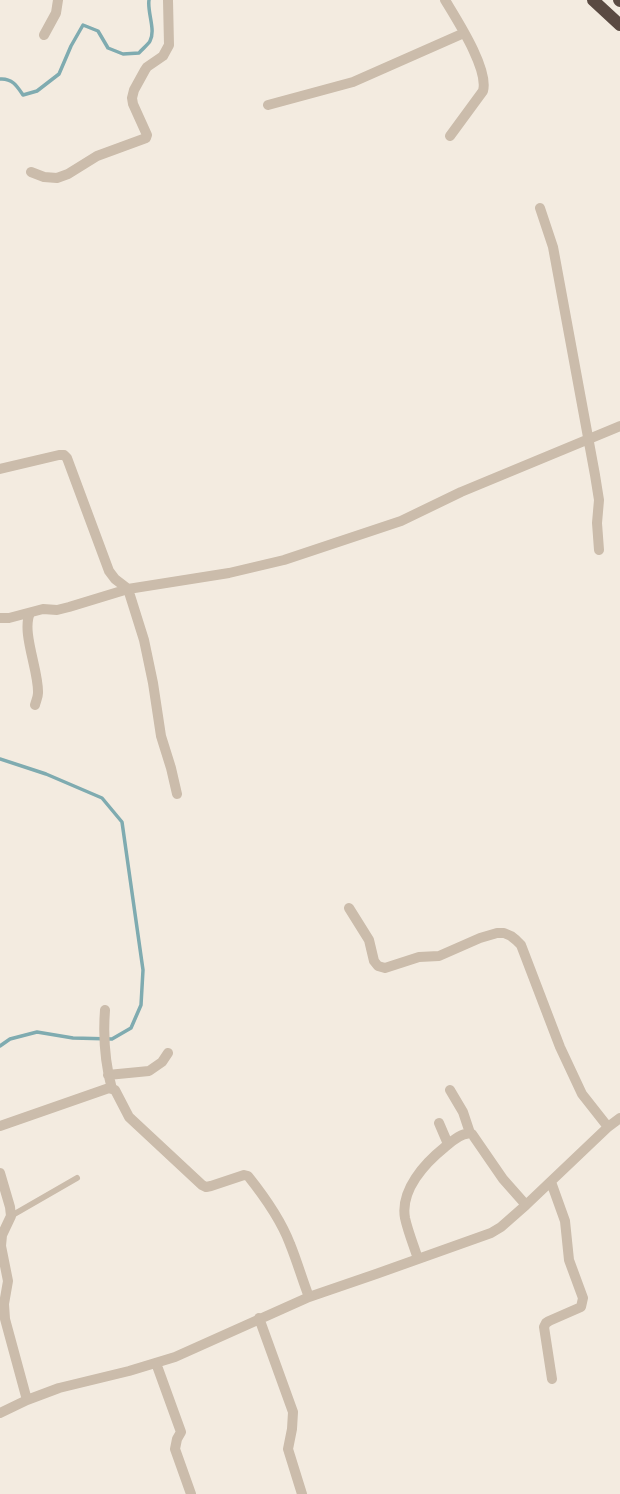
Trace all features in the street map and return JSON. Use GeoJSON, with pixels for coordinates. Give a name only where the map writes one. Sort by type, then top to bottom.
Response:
{"type":"FeatureCollection","features":[{"type":"Feature","properties":{"kind":"highway"},"geometry":{"type":"LineString","coordinates":[[594,0],[620,25]]}},
{"type":"Feature","properties":{"kind":"street"},"geometry":{"type":"LineString","coordinates":[[44,35],[56,13],[58,0]]}},
{"type":"Feature","properties":{"kind":"street"},"geometry":{"type":"LineString","coordinates":[[32,172],[44,177],[57,178],[68,174],[97,156],[146,138],[147,135],[133,104],[132,98],[134,90],[147,67],[163,56],[168,49],[168,0]]}},
{"type":"Feature","properties":{"kind":"street"},"geometry":{"type":"LineString","coordinates":[[445,0],[481,67],[484,85],[483,91],[450,136]]}},
{"type":"Feature","properties":{"kind":"street"},"geometry":{"type":"LineString","coordinates":[[268,105],[353,82],[464,33]]}},
{"type":"Feature","properties":{"kind":"street"},"geometry":{"type":"LineString","coordinates":[[540,208],[552,247],[589,438],[599,500],[597,522],[599,550]]}},
{"type":"Feature","properties":{"kind":"street"},"geometry":{"type":"LineString","coordinates":[[0,618],[9,618],[43,609],[57,610],[128,589],[229,573],[284,560],[401,521],[461,492],[620,426]]}},
{"type":"Feature","properties":{"kind":"street"},"geometry":{"type":"LineString","coordinates":[[0,469],[59,455],[64,455],[67,458],[108,571],[114,579],[128,589],[144,640],[153,683],[161,736],[177,794]]}},
{"type":"Feature","properties":{"kind":"street"},"geometry":{"type":"LineString","coordinates":[[30,613],[27,618],[28,630],[38,691],[35,705]]}},
{"type":"Feature","properties":{"kind":"street"},"geometry":{"type":"LineString","coordinates":[[349,908],[369,940],[374,961],[381,968],[419,957],[439,956],[480,938],[497,933],[504,933],[516,940],[521,945],[560,1048],[582,1094],[608,1127]]}},
{"type":"Feature","properties":{"kind":"street"},"geometry":{"type":"LineString","coordinates":[[105,1010],[103,1033],[108,1075],[112,1088],[118,1093],[129,1117],[202,1185],[206,1187],[244,1175],[248,1176],[270,1208],[290,1244],[308,1297]]}},
{"type":"Feature","properties":{"kind":"street"},"geometry":{"type":"LineString","coordinates":[[108,1075],[149,1071],[162,1062],[168,1053]]}},
{"type":"Feature","properties":{"kind":"street"},"geometry":{"type":"LineString","coordinates":[[0,1126],[112,1088]]}},
{"type":"Feature","properties":{"kind":"street"},"geometry":{"type":"LineString","coordinates":[[450,1090],[463,1112],[470,1133],[503,1179],[526,1206]]}},
{"type":"Feature","properties":{"kind":"street"},"geometry":{"type":"LineString","coordinates":[[0,1413],[28,1400],[73,1384],[175,1357],[308,1297],[496,1231],[526,1206],[608,1127],[620,1118]]}},
{"type":"Feature","properties":{"kind":"street"},"geometry":{"type":"LineString","coordinates":[[439,1123],[448,1144]]}},
{"type":"Feature","properties":{"kind":"street"},"geometry":{"type":"LineString","coordinates":[[418,1259],[405,1218],[410,1188],[430,1158],[448,1144],[470,1133]]}},
{"type":"Feature","properties":{"kind":"street"},"geometry":{"type":"LineString","coordinates":[[0,1173],[10,1207],[11,1216],[2,1235],[1,1241],[8,1281],[2,1312],[28,1400]]}},
{"type":"Feature","properties":{"kind":"street"},"geometry":{"type":"LineString","coordinates":[[551,1182],[565,1221],[569,1260],[583,1298],[581,1307],[549,1321],[544,1327],[552,1379]]}},
{"type":"Feature","properties":{"kind":"street"},"geometry":{"type":"LineString","coordinates":[[259,1318],[293,1412],[292,1429],[288,1449],[302,1494]]}},
{"type":"Feature","properties":{"kind":"street"},"geometry":{"type":"LineString","coordinates":[[156,1363],[180,1426],[181,1432],[177,1439],[175,1449],[191,1494]]}},
{"type":"Feature","properties":{"kind":"lane"},"geometry":{"type":"LineString","coordinates":[[11,1216],[77,1178]]}},
{"type":"Feature","properties":{"kind":"waterway"},"geometry":{"type":"LineString","coordinates":[[0,79],[11,81],[23,95],[37,91],[59,74],[71,46],[83,25],[98,31],[108,48],[123,54],[139,53],[152,37],[149,0]]}},
{"type":"Feature","properties":{"kind":"waterway"},"geometry":{"type":"LineString","coordinates":[[0,759],[46,774],[102,798],[122,822],[143,970],[141,1005],[131,1028],[112,1039],[73,1038],[37,1032],[10,1039],[0,1046]]}}]}
